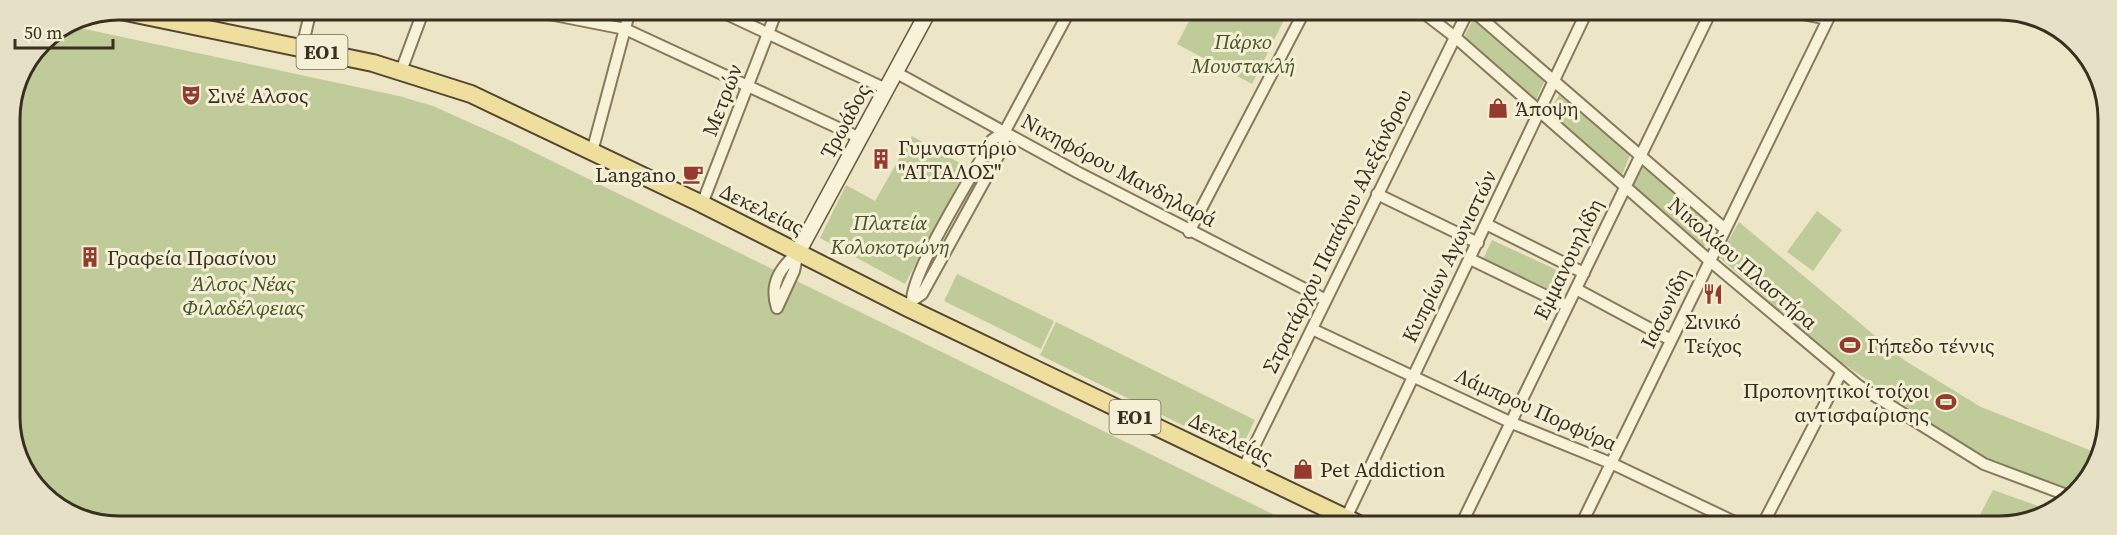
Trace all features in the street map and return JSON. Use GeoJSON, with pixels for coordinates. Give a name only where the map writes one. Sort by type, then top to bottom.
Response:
{"type":"FeatureCollection","features":[{"type":"Feature","properties":{"kind":"main road","name":"Δεκελείας"},"geometry":{"type":"LineString","coordinates":[[166,20],[401,71],[471,94],[910,304],[1243,469],[1342,515]]}},
{"type":"Feature","properties":{"kind":"street"},"geometry":{"type":"LineString","coordinates":[[198,27],[200,20]]}},
{"type":"Feature","properties":{"kind":"street"},"geometry":{"type":"LineString","coordinates":[[302,48],[308,20]]}},
{"type":"Feature","properties":{"kind":"street"},"geometry":{"type":"LineString","coordinates":[[401,71],[420,20]]}},
{"type":"Feature","properties":{"kind":"street"},"geometry":{"type":"LineString","coordinates":[[587,20],[625,29],[860,138]]}},
{"type":"Feature","properties":{"kind":"street"},"geometry":{"type":"LineString","coordinates":[[592,152],[627,20]]}},
{"type":"Feature","properties":{"kind":"street"},"geometry":{"type":"LineString","coordinates":[[740,20],[886,89]]}},
{"type":"Feature","properties":{"kind":"street","name":"Μετρών"},"geometry":{"type":"LineString","coordinates":[[702,204],[773,20]]}},
{"type":"Feature","properties":{"kind":"street","name":"Τρωάδος"},"geometry":{"type":"LineString","coordinates":[[798,252],[924,20]]}},
{"type":"Feature","properties":{"kind":"street"},"geometry":{"type":"LineString","coordinates":[[910,304],[912,288],[935,244],[992,140],[1005,131],[1066,20]]}},
{"type":"Feature","properties":{"kind":"street"},"geometry":{"type":"LineString","coordinates":[[1190,231],[1300,20]]}},
{"type":"Feature","properties":{"kind":"street","name":"Νικολάου Πλαστήρα"},"geometry":{"type":"LineString","coordinates":[[1433,20],[1841,373],[1892,409],[1984,464],[2061,493]]}},
{"type":"Feature","properties":{"kind":"street","name":"Στρατάρχου Παπάγου Αλεξάνδρου"},"geometry":{"type":"LineString","coordinates":[[1243,469],[1463,20]]}},
{"type":"Feature","properties":{"kind":"street","name":"Νικολάου Πλαστήρα"},"geometry":{"type":"LineString","coordinates":[[1484,20],[1725,229]]}},
{"type":"Feature","properties":{"kind":"street","name":"Κυπρίων Αγωνιστών"},"geometry":{"type":"LineString","coordinates":[[1356,515],[1413,375],[1583,20]]}},
{"type":"Feature","properties":{"kind":"street","name":"Εμμανουηλίδη"},"geometry":{"type":"LineString","coordinates":[[1466,515],[1707,20]]}},
{"type":"Feature","properties":{"kind":"street","name":"Ιασωνίδη"},"geometry":{"type":"LineString","coordinates":[[1586,515],[1613,465],[1671,340],[1828,20]]}},
{"type":"Feature","properties":{"kind":"street","name":"Νικηφόρου Μανδηλαρά"},"geometry":{"type":"LineString","coordinates":[[895,72],[1190,231],[1326,300]]}},
{"type":"Feature","properties":{"kind":"street"},"geometry":{"type":"LineString","coordinates":[[1377,194],[1478,243]]}},
{"type":"Feature","properties":{"kind":"street"},"geometry":{"type":"LineString","coordinates":[[1486,225],[1584,273]]}},
{"type":"Feature","properties":{"kind":"street"},"geometry":{"type":"LineString","coordinates":[[1470,259],[1567,306]]}},
{"type":"Feature","properties":{"kind":"street"},"geometry":{"type":"LineString","coordinates":[[1576,289],[1671,340]]}},
{"type":"Feature","properties":{"kind":"street","name":"Λάμπρου Πορφύρα"},"geometry":{"type":"LineString","coordinates":[[1312,329],[1512,423],[1613,465],[1722,515]]}},
{"type":"Feature","properties":{"kind":"street"},"geometry":{"type":"LineString","coordinates":[[1768,515],[1841,373]]}},
{"type":"Feature","properties":{"kind":"green space","name":"Πάρκο Μουστακλή"},"geometry":{"type":"Polygon","coordinates":[[[1190,20],[1284,20],[1252,84],[1177,44],[1190,20]]]}},
{"type":"Feature","properties":{"kind":"green space"},"geometry":{"type":"Polygon","coordinates":[[[1473,20],[1545,80],[1536,100],[1464,37],[1473,20]]]}},
{"type":"Feature","properties":{"kind":"green space","name":"Άλσος Νέας Φιλαδέλφειας"},"geometry":{"type":"Polygon","coordinates":[[[79,28],[399,96],[433,106],[509,140],[1275,515],[119,516],[99,514],[75,505],[58,495],[40,477],[27,454],[21,436],[20,112],[23,93],[30,75],[40,58],[64,36],[79,28]]]}},
{"type":"Feature","properties":{"kind":"green space"},"geometry":{"type":"Polygon","coordinates":[[[1560,93],[1630,155],[1622,175],[1550,111],[1560,93]]]}},
{"type":"Feature","properties":{"kind":"green space","name":"Πλατεία Κολοκοτρώνη"},"geometry":{"type":"Polygon","coordinates":[[[912,136],[967,167],[905,284],[820,238],[846,185],[875,201],[912,136]]]}},
{"type":"Feature","properties":{"kind":"green space"},"geometry":{"type":"Polygon","coordinates":[[[1644,164],[1715,225],[1704,247],[1632,186],[1644,164]]]}},
{"type":"Feature","properties":{"kind":"green space"},"geometry":{"type":"Polygon","coordinates":[[[1817,211],[1842,230],[1813,271],[1787,252],[1817,211]]]}},
{"type":"Feature","properties":{"kind":"green space"},"geometry":{"type":"Polygon","coordinates":[[[1739,222],[1904,360],[1981,407],[2091,451],[2084,466],[2067,488],[1976,454],[1832,356],[1719,257],[1739,222]]]}},
{"type":"Feature","properties":{"kind":"green space"},"geometry":{"type":"Polygon","coordinates":[[[1492,240],[1568,275],[1559,294],[1483,259],[1492,240]]]}},
{"type":"Feature","properties":{"kind":"green space"},"geometry":{"type":"Polygon","coordinates":[[[957,274],[1054,321],[1041,349],[944,301],[957,274]]]}},
{"type":"Feature","properties":{"kind":"green space"},"geometry":{"type":"Polygon","coordinates":[[[1056,322],[1255,420],[1239,453],[1040,355],[1056,322]]]}},
{"type":"Feature","properties":{"kind":"green space"},"geometry":{"type":"Polygon","coordinates":[[[1993,490],[2039,506],[2018,514],[1980,515],[1993,490]]]}},
{"type":"Feature","properties":{"kind":"place","name":"Σινέ Αλσος"},"geometry":{"type":"Point","coordinates":[191,95]}},
{"type":"Feature","properties":{"kind":"place","name":"Άποψη"},"geometry":{"type":"Point","coordinates":[1498,108]}},
{"type":"Feature","properties":{"kind":"place","name":"Γυμναστήριο \"ΑΤΤΑΛΟΣ\""},"geometry":{"type":"Point","coordinates":[881,159]}},
{"type":"Feature","properties":{"kind":"place","name":"Langano"},"geometry":{"type":"Point","coordinates":[693,174]}},
{"type":"Feature","properties":{"kind":"place","name":"Γραφεία Πρασίνου"},"geometry":{"type":"Point","coordinates":[90,257]}},
{"type":"Feature","properties":{"kind":"place","name":"Σινικό Τείχος"},"geometry":{"type":"Point","coordinates":[1713,294]}},
{"type":"Feature","properties":{"kind":"place","name":"Γήπεδο τέννις"},"geometry":{"type":"Point","coordinates":[1850,345]}},
{"type":"Feature","properties":{"kind":"place","name":"Προπονητικοί τοίχοι αντισφαίρισης"},"geometry":{"type":"Point","coordinates":[1946,402]}},
{"type":"Feature","properties":{"kind":"place","name":"Pet Addiction"},"geometry":{"type":"Point","coordinates":[1303,469]}}]}
